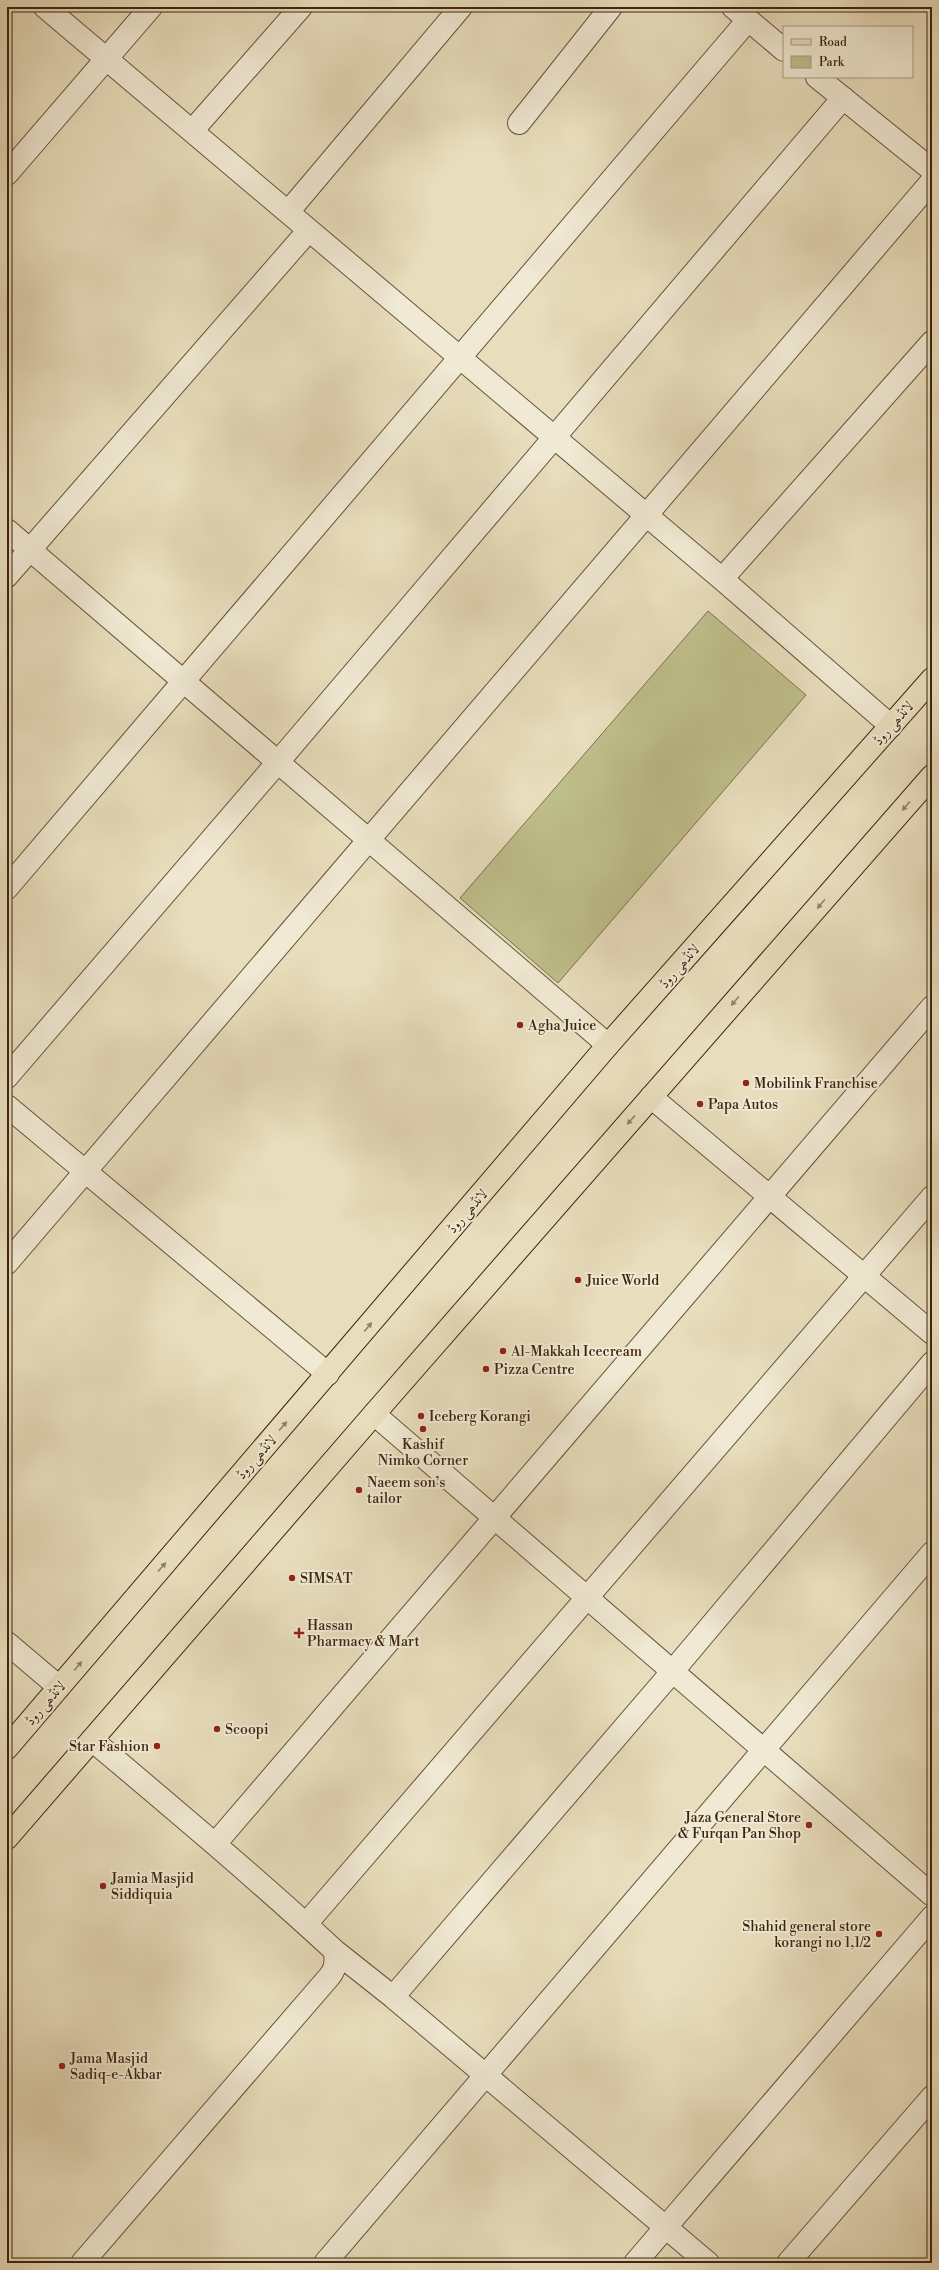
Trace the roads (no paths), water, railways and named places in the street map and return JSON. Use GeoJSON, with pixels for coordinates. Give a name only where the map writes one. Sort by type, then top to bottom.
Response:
{"type":"FeatureCollection","features":[{"type":"Feature","properties":{"kind":"main road","name":"لانڈھی روڈ"},"geometry":{"type":"LineString","coordinates":[[7,1748],[608,1046],[932,679]]}},
{"type":"Feature","properties":{"kind":"main road"},"geometry":{"type":"LineString","coordinates":[[7,1838],[374,1414],[932,776]]}},
{"type":"Feature","properties":{"kind":"street"},"geometry":{"type":"LineString","coordinates":[[45,7],[722,579],[891,726]]}},
{"type":"Feature","properties":{"kind":"street"},"geometry":{"type":"LineString","coordinates":[[7,174],[151,7]]}},
{"type":"Feature","properties":{"kind":"street"},"geometry":{"type":"LineString","coordinates":[[192,131],[301,7]]}},
{"type":"Feature","properties":{"kind":"street"},"geometry":{"type":"LineString","coordinates":[[288,212],[461,7]]}},
{"type":"Feature","properties":{"kind":"street"},"geometry":{"type":"LineString","coordinates":[[519,123],[610,7]]}},
{"type":"Feature","properties":{"kind":"street"},"geometry":{"type":"LineString","coordinates":[[7,888],[460,357],[740,14],[783,49]]}},
{"type":"Feature","properties":{"kind":"street"},"geometry":{"type":"LineString","coordinates":[[818,78],[932,170]]}},
{"type":"Feature","properties":{"kind":"street"},"geometry":{"type":"LineString","coordinates":[[7,1076],[555,438],[842,98]]}},
{"type":"Feature","properties":{"kind":"street"},"geometry":{"type":"LineString","coordinates":[[7,1263],[932,181]]}},
{"type":"Feature","properties":{"kind":"street"},"geometry":{"type":"LineString","coordinates":[[7,576],[310,230]]}},
{"type":"Feature","properties":{"kind":"street"},"geometry":{"type":"LineString","coordinates":[[722,579],[932,342]]}},
{"type":"Feature","properties":{"kind":"street"},"geometry":{"type":"LineString","coordinates":[[7,530],[608,1046]]}},
{"type":"Feature","properties":{"kind":"street"},"geometry":{"type":"LineString","coordinates":[[215,1844],[932,1007]]}},
{"type":"Feature","properties":{"kind":"street"},"geometry":{"type":"LineString","coordinates":[[651,1097],[932,1333]]}},
{"type":"Feature","properties":{"kind":"street"},"geometry":{"type":"LineString","coordinates":[[7,1106],[328,1374]]}},
{"type":"Feature","properties":{"kind":"street"},"geometry":{"type":"LineString","coordinates":[[306,1924],[932,1197]]}},
{"type":"Feature","properties":{"kind":"street"},"geometry":{"type":"LineString","coordinates":[[393,1997],[672,1672],[932,1363]]}},
{"type":"Feature","properties":{"kind":"street"},"geometry":{"type":"LineString","coordinates":[[374,1414],[932,1895]]}},
{"type":"Feature","properties":{"kind":"street"},"geometry":{"type":"LineString","coordinates":[[325,2263],[932,1553]]}},
{"type":"Feature","properties":{"kind":"street"},"geometry":{"type":"LineString","coordinates":[[7,1643],[59,1687]]}},
{"type":"Feature","properties":{"kind":"street"},"geometry":{"type":"LineString","coordinates":[[92,1740],[215,1844],[335,1951],[393,1997],[708,2263]]}},
{"type":"Feature","properties":{"kind":"street"},"geometry":{"type":"LineString","coordinates":[[635,2263],[932,1917]]}},
{"type":"Feature","properties":{"kind":"street"},"geometry":{"type":"LineString","coordinates":[[82,2263],[334,1971],[336,1962],[335,1951]]}},
{"type":"Feature","properties":{"kind":"street"},"geometry":{"type":"LineString","coordinates":[[788,2263],[932,2097]]}},
{"type":"Feature","properties":{"kind":"place","name":"Agha Juice"},"geometry":{"type":"Point","coordinates":[520,1025]}},
{"type":"Feature","properties":{"kind":"place","name":"Mobilink Franchise"},"geometry":{"type":"Point","coordinates":[746,1083]}},
{"type":"Feature","properties":{"kind":"place","name":"Papa Autos"},"geometry":{"type":"Point","coordinates":[700,1104]}},
{"type":"Feature","properties":{"kind":"place","name":"Juice World"},"geometry":{"type":"Point","coordinates":[578,1280]}},
{"type":"Feature","properties":{"kind":"place","name":"Al-Makkah Icecream"},"geometry":{"type":"Point","coordinates":[503,1351]}},
{"type":"Feature","properties":{"kind":"place","name":"Pizza Centre"},"geometry":{"type":"Point","coordinates":[486,1369]}},
{"type":"Feature","properties":{"kind":"place","name":"Iceberg Korangi"},"geometry":{"type":"Point","coordinates":[421,1416]}},
{"type":"Feature","properties":{"kind":"place","name":"Kashif Nimko Corner"},"geometry":{"type":"Point","coordinates":[423,1429]}},
{"type":"Feature","properties":{"kind":"place","name":"Naeem son’s tailor"},"geometry":{"type":"Point","coordinates":[359,1490]}},
{"type":"Feature","properties":{"kind":"place","name":"SIMSAT"},"geometry":{"type":"Point","coordinates":[292,1578]}},
{"type":"Feature","properties":{"kind":"place","name":"Hassan Pharmacy & Mart"},"geometry":{"type":"Point","coordinates":[299,1633]}},
{"type":"Feature","properties":{"kind":"place","name":"Scoopi"},"geometry":{"type":"Point","coordinates":[217,1729]}},
{"type":"Feature","properties":{"kind":"place","name":"Star Fashion"},"geometry":{"type":"Point","coordinates":[157,1746]}},
{"type":"Feature","properties":{"kind":"place","name":"Jaza General Store & Furqan Pan Shop"},"geometry":{"type":"Point","coordinates":[809,1825]}},
{"type":"Feature","properties":{"kind":"place","name":"Jamia Masjid Siddiquia"},"geometry":{"type":"Point","coordinates":[103,1886]}},
{"type":"Feature","properties":{"kind":"place","name":"Shahid general store korangi no 1,1/2"},"geometry":{"type":"Point","coordinates":[879,1934]}},
{"type":"Feature","properties":{"kind":"place","name":"Jama Masjid Sadiq-e-Akbar"},"geometry":{"type":"Point","coordinates":[62,2066]}}]}
